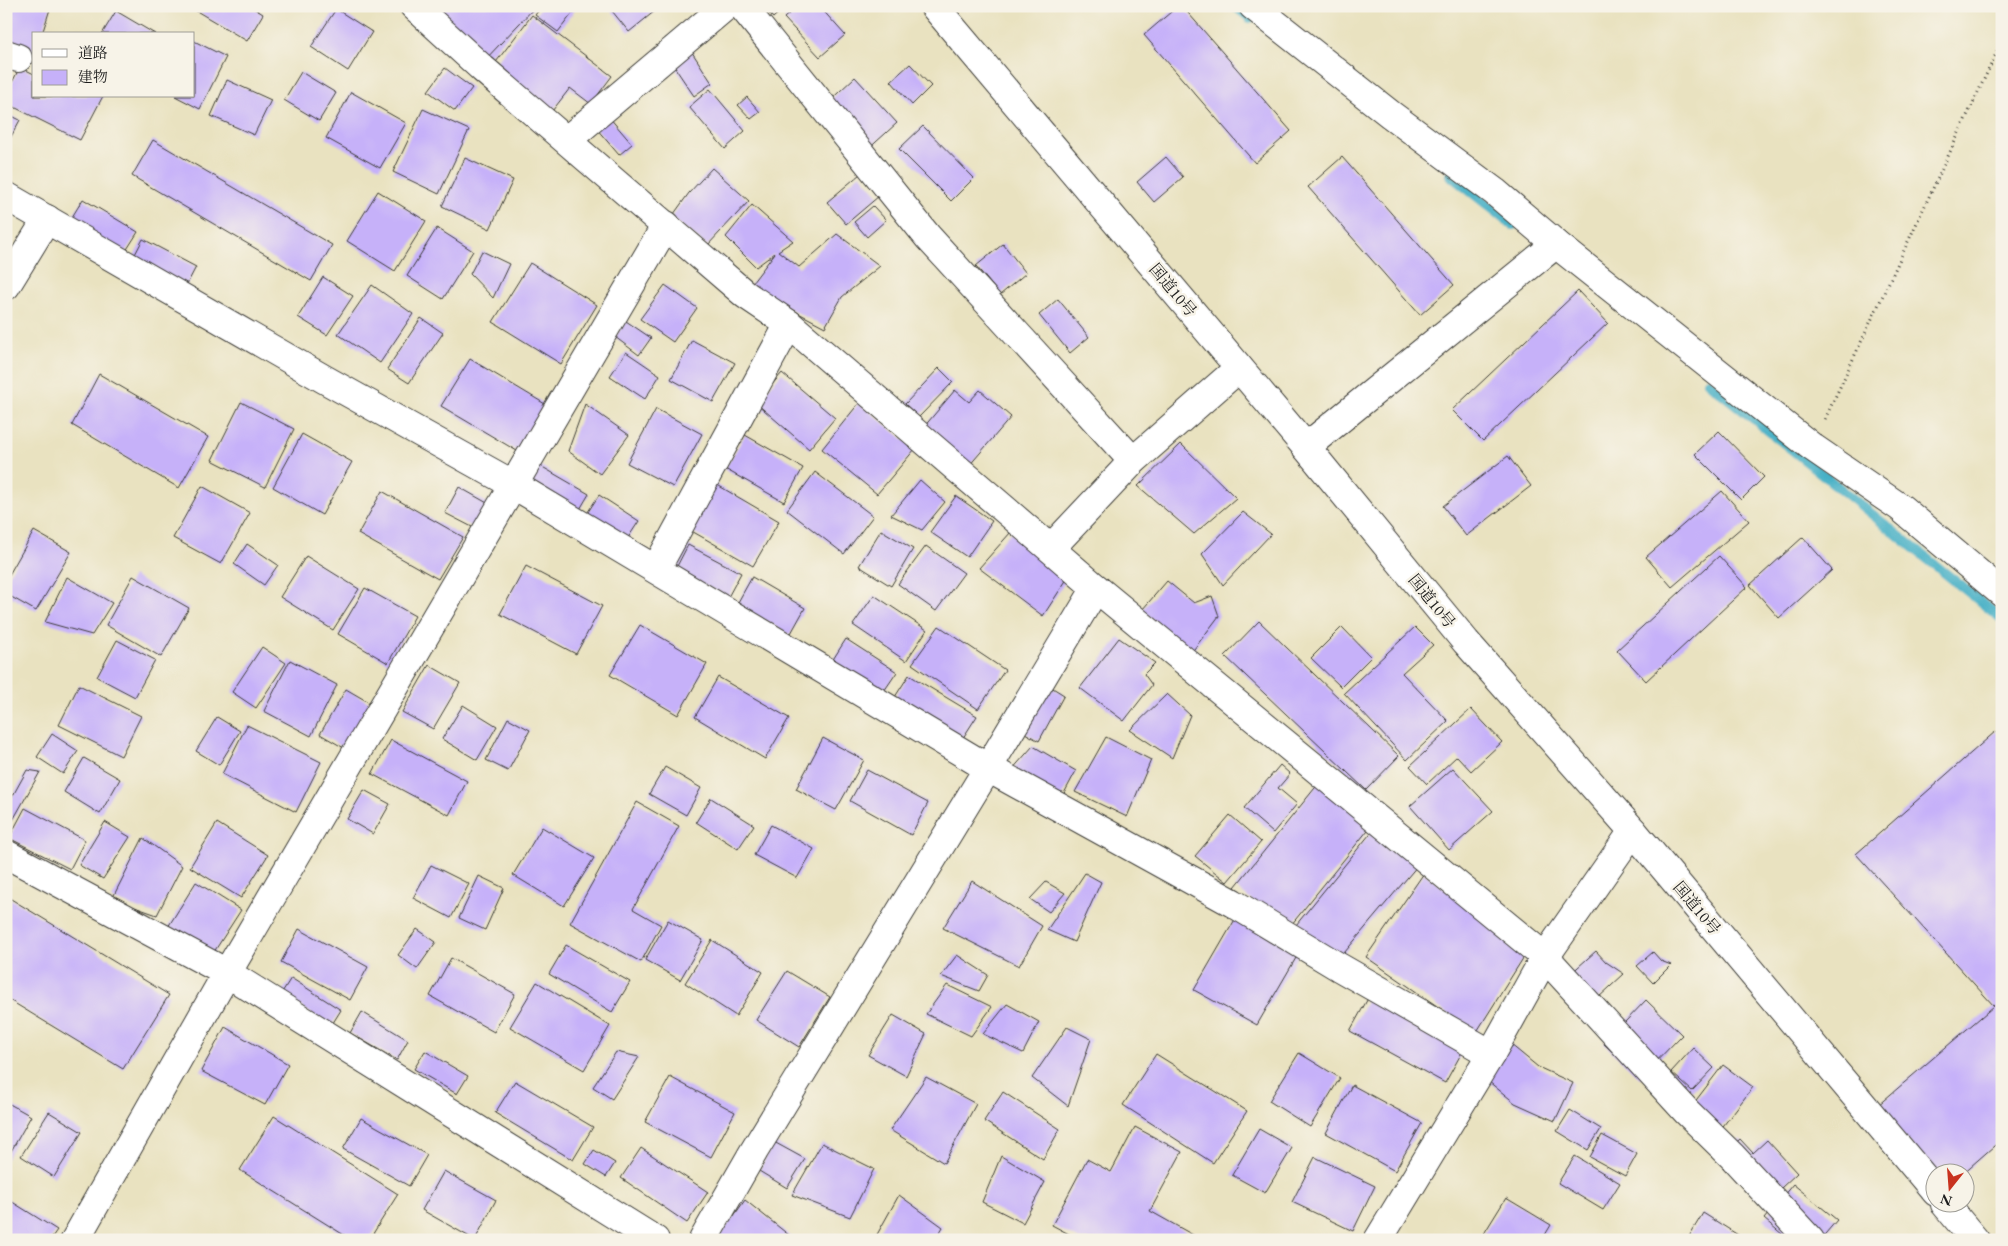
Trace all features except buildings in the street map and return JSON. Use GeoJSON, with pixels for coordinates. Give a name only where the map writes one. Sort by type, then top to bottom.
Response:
{"type":"FeatureCollection","features":[{"type":"Feature","properties":{"kind":"main road"},"geometry":{"type":"LineString","coordinates":[[414,6],[483,69],[746,295],[789,324],[1096,588],[1545,957],[1687,1112],[1732,1156],[1810,1240]]}},
{"type":"Feature","properties":{"kind":"main road"},"geometry":{"type":"LineString","coordinates":[[567,140],[726,6]]}},
{"type":"Feature","properties":{"kind":"main road"},"geometry":{"type":"LineString","coordinates":[[742,6],[928,237],[1133,461]]}},
{"type":"Feature","properties":{"kind":"main road","name":"国道10号"},"geometry":{"type":"LineString","coordinates":[[934,6],[1306,448],[1466,642],[1633,832],[1926,1180]]}},
{"type":"Feature","properties":{"kind":"main road"},"geometry":{"type":"LineString","coordinates":[[1253,6],[1390,114],[1495,192],[1556,244],[1812,447],[1901,508],[2002,593]]}},
{"type":"Feature","properties":{"kind":"main road"},"geometry":{"type":"LineString","coordinates":[[6,196],[315,374],[514,485],[988,768],[1233,903],[1339,967],[1492,1054]]}},
{"type":"Feature","properties":{"kind":"main road"},"geometry":{"type":"LineString","coordinates":[[6,286],[47,219]]}},
{"type":"Feature","properties":{"kind":"main road"},"geometry":{"type":"LineString","coordinates":[[75,1240],[227,973],[666,225]]}},
{"type":"Feature","properties":{"kind":"main road"},"geometry":{"type":"LineString","coordinates":[[1306,448],[1556,244]]}},
{"type":"Feature","properties":{"kind":"main road"},"geometry":{"type":"LineString","coordinates":[[656,570],[789,324]]}},
{"type":"Feature","properties":{"kind":"main road"},"geometry":{"type":"LineString","coordinates":[[1051,548],[1133,461],[1239,368]]}},
{"type":"Feature","properties":{"kind":"main road"},"geometry":{"type":"LineString","coordinates":[[703,1240],[754,1150],[1096,588]]}},
{"type":"Feature","properties":{"kind":"main road"},"geometry":{"type":"LineString","coordinates":[[1378,1240],[1492,1054],[1545,957],[1633,832]]}},
{"type":"Feature","properties":{"kind":"main road"},"geometry":{"type":"LineString","coordinates":[[6,854],[227,973],[655,1240]]}},
{"type":"Feature","properties":{"kind":"main road"},"geometry":{"type":"LineString","coordinates":[[1954,1214],[1976,1240]]}},
{"type":"Feature","properties":{"kind":"path"},"geometry":{"type":"LineString","coordinates":[[1812,447],[2002,41]]}},
{"type":"Feature","properties":{"kind":"waterway"},"geometry":{"type":"LineString","coordinates":[[1235,6],[1250,18]]}},
{"type":"Feature","properties":{"kind":"waterway"},"geometry":{"type":"LineString","coordinates":[[1450,175],[1513,225]]}},
{"type":"Feature","properties":{"kind":"waterway"},"geometry":{"type":"LineString","coordinates":[[1708,382],[2002,619]]}}]}
